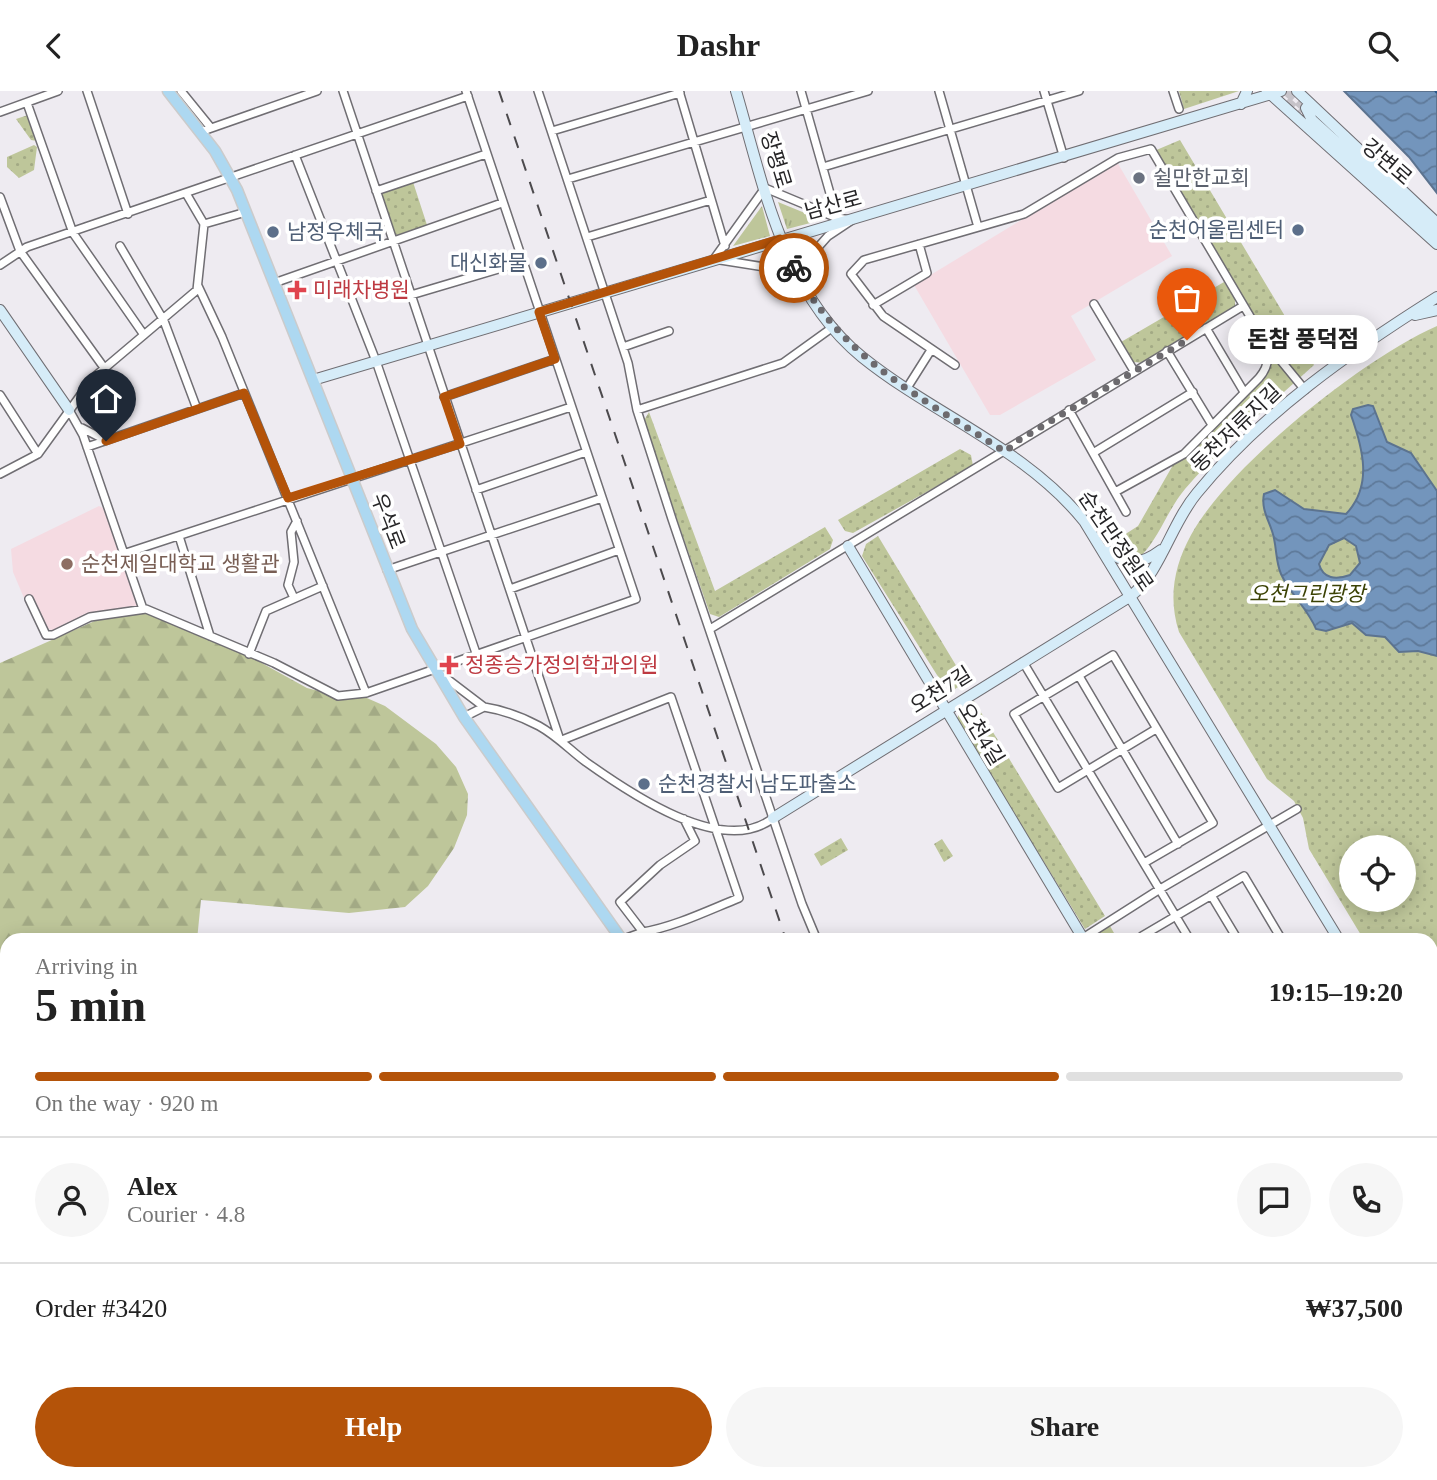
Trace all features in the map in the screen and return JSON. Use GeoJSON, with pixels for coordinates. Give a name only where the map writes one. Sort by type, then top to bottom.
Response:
{"type":"FeatureCollection","features":[{"type":"Feature","properties":{"kind":"main road","name":"우석로"},"geometry":{"type":"LineString","coordinates":[[168,91],[206,130],[231,178],[412,629],[464,717],[618,933]]}},
{"type":"Feature","properties":{"kind":"main road","name":"장평로"},"geometry":{"type":"LineString","coordinates":[[736,91],[780,239]]}},
{"type":"Feature","properties":{"kind":"main road"},"geometry":{"type":"LineString","coordinates":[[1241,104],[1247,91]]}},
{"type":"Feature","properties":{"kind":"main road"},"geometry":{"type":"LineString","coordinates":[[1297,91],[1437,223]]}},
{"type":"Feature","properties":{"kind":"main road"},"geometry":{"type":"LineString","coordinates":[[1273,92],[1437,244]]}},
{"type":"Feature","properties":{"kind":"main road","name":"남산로"},"geometry":{"type":"LineString","coordinates":[[313,380],[780,239],[1064,158],[1273,92]]}},
{"type":"Feature","properties":{"kind":"main road","name":"강변로"},"geometry":{"type":"LineString","coordinates":[[1303,111],[1437,233]]}},
{"type":"Feature","properties":{"kind":"main road","name":"순천만정원로"},"geometry":{"type":"LineString","coordinates":[[780,239],[796,272],[833,327],[859,355],[1052,485],[1084,521],[1335,933]]}},
{"type":"Feature","properties":{"kind":"main road","name":"동천저류지길"},"geometry":{"type":"LineString","coordinates":[[1131,596],[1148,577],[1161,549],[1199,491],[1255,434],[1306,390],[1401,319],[1437,297]]}},
{"type":"Feature","properties":{"kind":"main road"},"geometry":{"type":"LineString","coordinates":[[0,310],[69,410]]}},
{"type":"Feature","properties":{"kind":"main road"},"geometry":{"type":"LineString","coordinates":[[1401,319],[1437,310]]}},
{"type":"Feature","properties":{"kind":"main road","name":"오천4길"},"geometry":{"type":"LineString","coordinates":[[848,546],[1079,933]]}},
{"type":"Feature","properties":{"kind":"main road"},"geometry":{"type":"LineString","coordinates":[[1101,546],[1127,563],[1149,559],[1161,549]]}},
{"type":"Feature","properties":{"kind":"main road","name":"오천7길"},"geometry":{"type":"LineString","coordinates":[[773,818],[791,803],[1131,596]]}},
{"type":"Feature","properties":{"kind":"street"},"geometry":{"type":"LineString","coordinates":[[0,112],[58,91]]}},
{"type":"Feature","properties":{"kind":"street"},"geometry":{"type":"LineString","coordinates":[[87,91],[128,214]]}},
{"type":"Feature","properties":{"kind":"street"},"geometry":{"type":"LineString","coordinates":[[181,91],[206,130],[317,91]]}},
{"type":"Feature","properties":{"kind":"street"},"geometry":{"type":"LineString","coordinates":[[343,91],[561,740]]}},
{"type":"Feature","properties":{"kind":"street"},"geometry":{"type":"LineString","coordinates":[[538,91],[623,347],[637,410],[773,818],[814,933]]}},
{"type":"Feature","properties":{"kind":"street"},"geometry":{"type":"LineString","coordinates":[[801,91],[837,218]]}},
{"type":"Feature","properties":{"kind":"street"},"geometry":{"type":"LineString","coordinates":[[568,179],[868,91]]}},
{"type":"Feature","properties":{"kind":"street"},"geometry":{"type":"LineString","coordinates":[[939,91],[978,227]]}},
{"type":"Feature","properties":{"kind":"street"},"geometry":{"type":"LineString","coordinates":[[1044,91],[1064,158]]}},
{"type":"Feature","properties":{"kind":"street"},"geometry":{"type":"LineString","coordinates":[[822,167],[1079,91]]}},
{"type":"Feature","properties":{"kind":"street"},"geometry":{"type":"LineString","coordinates":[[1173,91],[1179,109]]}},
{"type":"Feature","properties":{"kind":"street"},"geometry":{"type":"LineString","coordinates":[[552,131],[679,92],[725,246]]}},
{"type":"Feature","properties":{"kind":"street"},"geometry":{"type":"LineString","coordinates":[[0,265],[20,251],[187,195],[467,94],[636,599],[435,671],[366,693],[338,696],[210,636],[143,609],[90,617],[53,635],[46,635],[29,599]]}},
{"type":"Feature","properties":{"kind":"street"},"geometry":{"type":"LineString","coordinates":[[27,103],[73,233],[144,335]]}},
{"type":"Feature","properties":{"kind":"street"},"geometry":{"type":"LineString","coordinates":[[955,365],[873,305],[851,274],[864,260],[1024,214],[1118,158],[1151,149],[1261,335],[1284,367],[1306,390]]}},
{"type":"Feature","properties":{"kind":"street"},"geometry":{"type":"LineString","coordinates":[[376,191],[486,154]]}},
{"type":"Feature","properties":{"kind":"street"},"geometry":{"type":"LineString","coordinates":[[295,155],[376,361],[477,656]]}},
{"type":"Feature","properties":{"kind":"street"},"geometry":{"type":"LineString","coordinates":[[714,259],[765,188],[837,218],[852,220]]}},
{"type":"Feature","properties":{"kind":"street"},"geometry":{"type":"LineString","coordinates":[[187,195],[204,225],[198,286],[222,337],[366,693]]}},
{"type":"Feature","properties":{"kind":"street"},"geometry":{"type":"LineString","coordinates":[[0,197],[20,251],[104,369]]}},
{"type":"Feature","properties":{"kind":"street"},"geometry":{"type":"LineString","coordinates":[[587,237],[711,200]]}},
{"type":"Feature","properties":{"kind":"street"},"geometry":{"type":"LineString","coordinates":[[274,283],[502,203]]}},
{"type":"Feature","properties":{"kind":"street"},"geometry":{"type":"LineString","coordinates":[[204,225],[246,212]]}},
{"type":"Feature","properties":{"kind":"street"},"geometry":{"type":"LineString","coordinates":[[714,259],[796,272],[828,236],[852,220]]}},
{"type":"Feature","properties":{"kind":"street"},"geometry":{"type":"LineString","coordinates":[[873,305],[927,273],[919,244]]}},
{"type":"Feature","properties":{"kind":"street"},"geometry":{"type":"LineString","coordinates":[[120,246],[164,321],[197,409]]}},
{"type":"Feature","properties":{"kind":"street"},"geometry":{"type":"LineString","coordinates":[[411,295],[522,262]]}},
{"type":"Feature","properties":{"kind":"street"},"geometry":{"type":"LineString","coordinates":[[0,474],[38,454],[88,383],[164,321],[198,286]]}},
{"type":"Feature","properties":{"kind":"street"},"geometry":{"type":"LineString","coordinates":[[1094,304],[1134,371]]}},
{"type":"Feature","properties":{"kind":"street"},"geometry":{"type":"LineString","coordinates":[[710,629],[1243,306]]}},
{"type":"Feature","properties":{"kind":"street"},"geometry":{"type":"LineString","coordinates":[[637,410],[783,363],[833,327]]}},
{"type":"Feature","properties":{"kind":"street"},"geometry":{"type":"LineString","coordinates":[[1206,328],[1244,392]]}},
{"type":"Feature","properties":{"kind":"street"},"geometry":{"type":"LineString","coordinates":[[623,347],[670,331]]}},
{"type":"Feature","properties":{"kind":"street"},"geometry":{"type":"LineString","coordinates":[[1261,335],[1268,352],[1267,367]]}},
{"type":"Feature","properties":{"kind":"street"},"geometry":{"type":"LineString","coordinates":[[907,388],[931,350]]}},
{"type":"Feature","properties":{"kind":"street"},"geometry":{"type":"LineString","coordinates":[[1167,351],[1212,425]]}},
{"type":"Feature","properties":{"kind":"street"},"geometry":{"type":"LineString","coordinates":[[444,397],[555,359]]}},
{"type":"Feature","properties":{"kind":"street"},"geometry":{"type":"LineString","coordinates":[[1115,492],[1184,454],[1267,367],[1284,367]]}},
{"type":"Feature","properties":{"kind":"street"},"geometry":{"type":"LineString","coordinates":[[88,447],[244,393]]}},
{"type":"Feature","properties":{"kind":"street"},"geometry":{"type":"LineString","coordinates":[[1093,453],[1193,393]]}},
{"type":"Feature","properties":{"kind":"street"},"geometry":{"type":"LineString","coordinates":[[0,395],[38,454]]}},
{"type":"Feature","properties":{"kind":"street"},"geometry":{"type":"LineString","coordinates":[[123,554],[571,407]]}},
{"type":"Feature","properties":{"kind":"street"},"geometry":{"type":"LineString","coordinates":[[69,410],[88,447],[143,609]]}},
{"type":"Feature","properties":{"kind":"street"},"geometry":{"type":"LineString","coordinates":[[1069,410],[1126,513]]}},
{"type":"Feature","properties":{"kind":"street"},"geometry":{"type":"LineString","coordinates":[[78,424],[89,434],[106,441]]}},
{"type":"Feature","properties":{"kind":"street"},"geometry":{"type":"LineString","coordinates":[[476,490],[586,452]]}},
{"type":"Feature","properties":{"kind":"street"},"geometry":{"type":"LineString","coordinates":[[387,570],[601,498]]}},
{"type":"Feature","properties":{"kind":"street"},"geometry":{"type":"LineString","coordinates":[[294,598],[288,585],[295,562],[291,532],[297,521]]}},
{"type":"Feature","properties":{"kind":"street"},"geometry":{"type":"LineString","coordinates":[[178,536],[210,636]]}},
{"type":"Feature","properties":{"kind":"street"},"geometry":{"type":"LineString","coordinates":[[510,589],[619,551]]}},
{"type":"Feature","properties":{"kind":"street"},"geometry":{"type":"LineString","coordinates":[[249,654],[266,611],[323,586]]}},
{"type":"Feature","properties":{"kind":"street"},"geometry":{"type":"LineString","coordinates":[[1144,863],[1213,823],[1113,656],[1014,714],[1058,788],[1156,729]]}},
{"type":"Feature","properties":{"kind":"street"},"geometry":{"type":"LineString","coordinates":[[1023,663],[1186,933]]}},
{"type":"Feature","properties":{"kind":"street"},"geometry":{"type":"LineString","coordinates":[[435,671],[484,707],[532,722],[663,811],[714,827],[748,832],[773,818]]}},
{"type":"Feature","properties":{"kind":"street"},"geometry":{"type":"LineString","coordinates":[[1079,676],[1178,844]]}},
{"type":"Feature","properties":{"kind":"street"},"geometry":{"type":"LineString","coordinates":[[561,740],[671,697],[739,898],[689,916],[666,928],[640,933]]}},
{"type":"Feature","properties":{"kind":"street"},"geometry":{"type":"LineString","coordinates":[[464,717],[484,707]]}},
{"type":"Feature","properties":{"kind":"street"},"geometry":{"type":"LineString","coordinates":[[1092,933],[1160,889],[1297,809]]}},
{"type":"Feature","properties":{"kind":"street"},"geometry":{"type":"LineString","coordinates":[[643,932],[620,902],[660,865],[695,841],[684,819]]}},
{"type":"Feature","properties":{"kind":"street"},"geometry":{"type":"LineString","coordinates":[[1147,933],[1244,876],[1278,933]]}},
{"type":"Feature","properties":{"kind":"street"},"geometry":{"type":"LineString","coordinates":[[1212,895],[1234,933]]}},
{"type":"Feature","properties":{"kind":"shaded area"},"geometry":{"type":"Polygon","coordinates":[[[1117,162],[1172,256],[1071,316],[1096,360],[1000,415],[990,415],[914,285],[1117,162]]]}},
{"type":"Feature","properties":{"kind":"shaded area","name":"순천제일대학교 생활관"},"geometry":{"type":"Polygon","coordinates":[[[99,506],[103,508],[138,602],[137,607],[89,613],[54,631],[47,628],[32,595],[24,598],[13,572],[11,549],[99,506]]]}},
{"type":"Feature","properties":{"kind":"green space"},"geometry":{"type":"Polygon","coordinates":[[[1179,91],[1239,91],[1184,109],[1179,91]]]}},
{"type":"Feature","properties":{"kind":"green space"},"geometry":{"type":"Polygon","coordinates":[[[28,115],[37,141],[31,140],[16,119],[28,115]]]}},
{"type":"Feature","properties":{"kind":"green space"},"geometry":{"type":"Polygon","coordinates":[[[1180,140],[1314,365],[1215,456],[1179,497],[1147,549],[1141,556],[1131,556],[1118,550],[1113,542],[1138,526],[1173,465],[1263,378],[1270,357],[1154,151],[1180,140]]]}},
{"type":"Feature","properties":{"kind":"green space"},"geometry":{"type":"Polygon","coordinates":[[[34,145],[37,147],[34,170],[19,178],[7,167],[7,157],[34,145]]]}},
{"type":"Feature","properties":{"kind":"green space"},"geometry":{"type":"Polygon","coordinates":[[[413,182],[427,225],[397,235],[392,232],[381,196],[383,192],[413,182]]]}},
{"type":"Feature","properties":{"kind":"green space"},"geometry":{"type":"Polygon","coordinates":[[[778,202],[822,220],[787,229],[778,202]]]}},
{"type":"Feature","properties":{"kind":"green space"},"geometry":{"type":"Polygon","coordinates":[[[762,206],[770,236],[733,246],[762,206]]]}},
{"type":"Feature","properties":{"kind":"green space"},"geometry":{"type":"Polygon","coordinates":[[[1224,282],[1235,299],[1235,308],[1144,363],[1133,362],[1121,342],[1224,282]]]}},
{"type":"Feature","properties":{"kind":"green space","name":"오천그린광장"},"geometry":{"type":"Polygon","coordinates":[[[1437,326],[1437,933],[1360,933],[1347,912],[1416,912],[1416,835],[1339,835],[1339,899],[1309,849],[1303,818],[1294,801],[1267,779],[1179,632],[1176,619],[1173,595],[1180,558],[1191,535],[1210,507],[1267,446],[1337,387],[1407,341],[1437,326]]]}},
{"type":"Feature","properties":{"kind":"green space"},"geometry":{"type":"Polygon","coordinates":[[[649,412],[715,591],[825,527],[833,540],[830,549],[719,617],[710,614],[643,422],[649,412]]]}},
{"type":"Feature","properties":{"kind":"green space"},"geometry":{"type":"Polygon","coordinates":[[[960,449],[971,455],[973,466],[853,533],[845,531],[838,520],[960,449]]]}},
{"type":"Feature","properties":{"kind":"green space"},"geometry":{"type":"Polygon","coordinates":[[[878,536],[966,682],[955,689],[947,687],[937,675],[862,556],[866,544],[878,536]]]}},
{"type":"Feature","properties":{"kind":"green space"},"geometry":{"type":"Polygon","coordinates":[[[145,613],[249,656],[307,688],[338,696],[360,695],[385,706],[436,744],[456,767],[468,794],[467,815],[454,848],[428,886],[405,907],[349,913],[201,900],[198,933],[0,933],[0,663],[99,619],[145,613]]]}},
{"type":"Feature","properties":{"kind":"green space"},"geometry":{"type":"Polygon","coordinates":[[[974,701],[1105,916],[1085,929],[957,720],[960,709],[974,701]]]}},
{"type":"Feature","properties":{"kind":"green space"},"geometry":{"type":"Polygon","coordinates":[[[841,838],[848,850],[821,866],[814,854],[841,838]]]}},
{"type":"Feature","properties":{"kind":"green space"},"geometry":{"type":"Polygon","coordinates":[[[942,839],[953,856],[944,862],[934,844],[942,839]]]}},
{"type":"Feature","properties":{"kind":"green space"},"geometry":{"type":"Polygon","coordinates":[[[1110,926],[1114,933],[1099,933],[1110,926]]]}},
{"type":"Feature","properties":{"kind":"water"},"geometry":{"type":"Polygon","coordinates":[[[1344,91],[1437,91],[1437,193],[1409,157],[1344,91]]]}},
{"type":"Feature","properties":{"kind":"water"},"geometry":{"type":"Polygon","coordinates":[[[1373,406],[1387,442],[1411,453],[1437,491],[1437,656],[1418,651],[1399,652],[1385,637],[1366,635],[1352,623],[1326,631],[1316,629],[1279,569],[1274,536],[1264,509],[1264,494],[1275,490],[1304,509],[1346,514],[1360,491],[1363,479],[1362,454],[1351,415],[1353,409],[1373,406]],[[1344,538],[1329,545],[1319,564],[1321,569],[1335,578],[1350,575],[1360,563],[1356,546],[1344,538]]]}},
{"type":"Feature","properties":{"kind":"tunnel"},"geometry":{"type":"LineString","coordinates":[[1275,91],[1300,114]]}},
{"type":"Feature","properties":{"kind":"tunnel"},"geometry":{"type":"LineString","coordinates":[[1287,91],[1306,108]]}},
{"type":"Feature","properties":{"kind":"railway"},"geometry":{"type":"LineString","coordinates":[[499,91],[784,933]]}},
{"type":"Feature","properties":{"kind":"way so far"},"geometry":{"type":"LineString","coordinates":[[794,268],[815,303],[859,355],[1005,452],[1019,440],[1187,340]]}},
{"type":"Feature","properties":{"kind":"place","name":"쉴만한교회"},"geometry":{"type":"Point","coordinates":[1139,178]}},
{"type":"Feature","properties":{"kind":"place","name":"순천어울림센터"},"geometry":{"type":"Point","coordinates":[1298,230]}},
{"type":"Feature","properties":{"kind":"place","name":"남정우체국"},"geometry":{"type":"Point","coordinates":[273,232]}},
{"type":"Feature","properties":{"kind":"place","name":"대신화물"},"geometry":{"type":"Point","coordinates":[541,263]}},
{"type":"Feature","properties":{"kind":"place","name":"미래차병원"},"geometry":{"type":"Point","coordinates":[297,290]}},
{"type":"Feature","properties":{"kind":"place","name":"돈참 풍덕점"},"geometry":{"type":"Point","coordinates":[1187,340]}},
{"type":"Feature","properties":{"kind":"place","name":"순천제일대학교 생활관"},"geometry":{"type":"Point","coordinates":[67,564]}},
{"type":"Feature","properties":{"kind":"place","name":"정종승가정의학과의원"},"geometry":{"type":"Point","coordinates":[449,665]}},
{"type":"Feature","properties":{"kind":"place","name":"순천경찰서 남도파출소"},"geometry":{"type":"Point","coordinates":[644,784]}},
{"type":"Feature","properties":{"kind":"route"},"geometry":{"type":"LineString","coordinates":[[106,441],[244,393],[288,498],[460,444],[444,397],[555,359],[539,312],[780,239],[794,268]]}}]}
